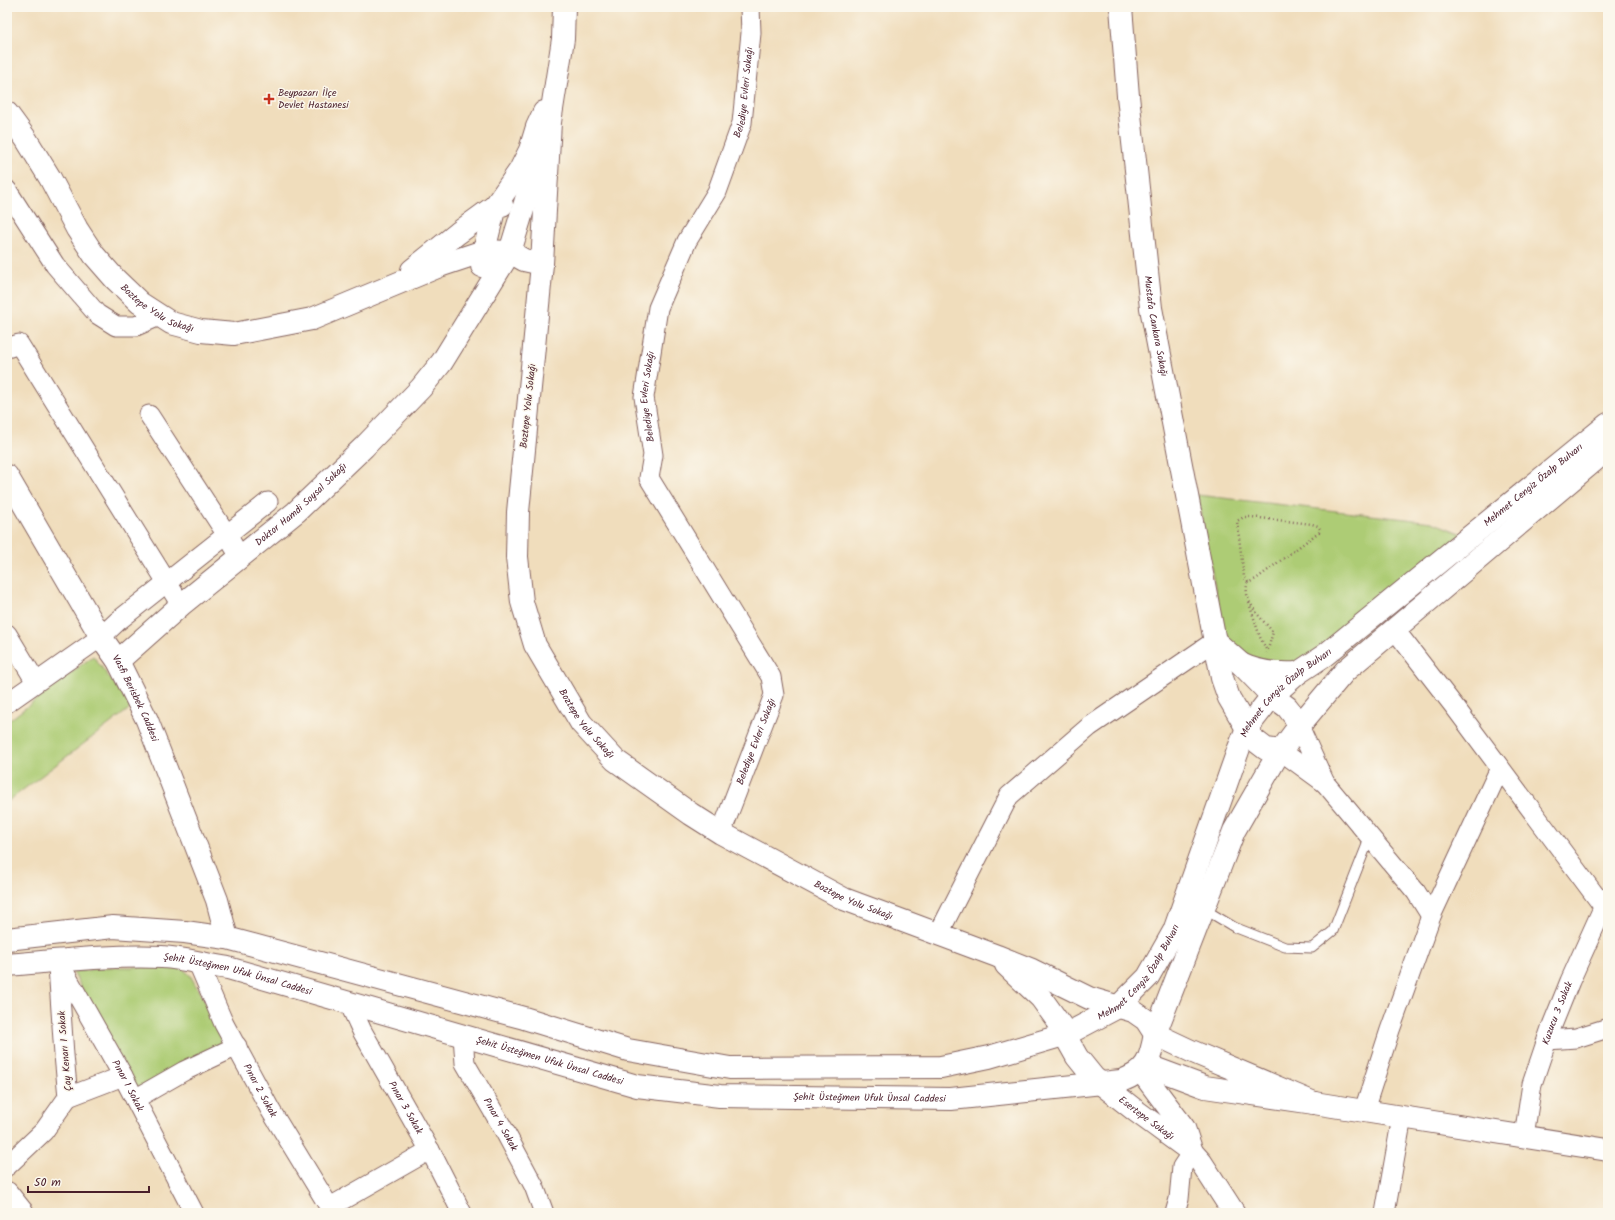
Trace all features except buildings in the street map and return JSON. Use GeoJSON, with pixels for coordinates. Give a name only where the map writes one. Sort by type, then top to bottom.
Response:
{"type":"FeatureCollection","features":[{"type":"Feature","properties":{"kind":"street"},"geometry":{"type":"LineString","coordinates":[[542,264],[550,122],[563,39],[564,7]]}},
{"type":"Feature","properties":{"kind":"street","name":"Belediye Evleri Sokağı"},"geometry":{"type":"LineString","coordinates":[[721,832],[774,695],[772,677],[649,478],[653,455],[644,397],[658,308],[687,241],[717,192],[742,123],[752,33],[750,7]]}},
{"type":"Feature","properties":{"kind":"street","name":"Mustafa Cankara Sokağı"},"geometry":{"type":"LineString","coordinates":[[1121,7],[1128,96],[1151,308],[1222,678],[1229,698],[1248,728]]}},
{"type":"Feature","properties":{"kind":"street"},"geometry":{"type":"LineString","coordinates":[[394,286],[458,233],[495,206],[520,170],[530,150],[537,127],[557,82]]}},
{"type":"Feature","properties":{"kind":"street","name":"Boztepe Yolu Sokağı"},"geometry":{"type":"LineString","coordinates":[[7,113],[26,139],[50,178],[76,229],[94,255],[115,279],[140,303],[171,323],[201,331],[234,334],[312,319],[442,265],[484,251]]}},
{"type":"Feature","properties":{"kind":"street"},"geometry":{"type":"LineString","coordinates":[[464,329],[510,252],[550,122]]}},
{"type":"Feature","properties":{"kind":"street"},"geometry":{"type":"LineString","coordinates":[[7,190],[55,265],[97,314],[116,326],[136,326],[159,316]]}},
{"type":"Feature","properties":{"kind":"street"},"geometry":{"type":"LineString","coordinates":[[495,206],[512,204],[524,208],[535,227],[542,264]]}},
{"type":"Feature","properties":{"kind":"street"},"geometry":{"type":"LineString","coordinates":[[464,329],[481,276],[484,251],[495,206]]}},
{"type":"Feature","properties":{"kind":"street"},"geometry":{"type":"LineString","coordinates":[[484,251],[510,252],[524,260],[542,264]]}},
{"type":"Feature","properties":{"kind":"street","name":"Boztepe Yolu Sokağı"},"geometry":{"type":"LineString","coordinates":[[542,264],[518,512],[517,558],[522,602],[535,645],[581,723],[615,760],[691,814],[844,899],[997,956],[1032,970],[1089,998],[1118,1007]]}},
{"type":"Feature","properties":{"kind":"street","name":"Doktor Hamdi Soysal Sokağı"},"geometry":{"type":"LineString","coordinates":[[118,660],[181,605],[267,536],[317,493],[394,417],[420,388],[442,362],[464,329]]}},
{"type":"Feature","properties":{"kind":"street"},"geometry":{"type":"LineString","coordinates":[[7,348],[19,344],[181,605]]}},
{"type":"Feature","properties":{"kind":"street"},"geometry":{"type":"LineString","coordinates":[[149,415],[240,557]]}},
{"type":"Feature","properties":{"kind":"street","name":"Mehmet Cengiz Özalp Bulvarı"},"geometry":{"type":"LineString","coordinates":[[1067,1034],[1118,1007],[1148,977],[1174,931],[1239,748],[1248,728],[1272,696],[1298,673],[1325,655],[1608,424]]}},
{"type":"Feature","properties":{"kind":"street","name":"Mehmet Cengiz Özalp Bulvarı"},"geometry":{"type":"LineString","coordinates":[[1144,1068],[1150,1056],[1155,1034],[1234,831],[1281,751],[1299,726],[1345,671],[1608,449]]}},
{"type":"Feature","properties":{"kind":"street","name":"Vasfi Berisbek Caddesi"},"geometry":{"type":"LineString","coordinates":[[7,476],[101,637],[118,660],[150,728],[218,900],[222,937],[198,963]]}},
{"type":"Feature","properties":{"kind":"street"},"geometry":{"type":"LineString","coordinates":[[7,703],[101,637],[118,621],[268,502]]}},
{"type":"Feature","properties":{"kind":"street"},"geometry":{"type":"LineString","coordinates":[[1395,630],[1500,768],[1606,901]]}},
{"type":"Feature","properties":{"kind":"street"},"geometry":{"type":"LineString","coordinates":[[7,634],[36,682]]}},
{"type":"Feature","properties":{"kind":"street"},"geometry":{"type":"LineString","coordinates":[[938,935],[1009,796],[1089,727],[1215,641],[1241,664],[1272,696],[1287,707],[1294,716],[1325,783]]}},
{"type":"Feature","properties":{"kind":"street"},"geometry":{"type":"LineString","coordinates":[[1241,664],[1250,669],[1266,662],[1279,674],[1298,673]]}},
{"type":"Feature","properties":{"kind":"street"},"geometry":{"type":"LineString","coordinates":[[1248,728],[1257,744],[1266,749],[1281,751],[1325,783],[1416,892],[1431,916]]}},
{"type":"Feature","properties":{"kind":"street"},"geometry":{"type":"LineString","coordinates":[[1364,1110],[1390,1030],[1431,916],[1500,768]]}},
{"type":"Feature","properties":{"kind":"street","name":"Kuzucu 3 Sokak"},"geometry":{"type":"LineString","coordinates":[[1524,1136],[1532,1084],[1547,1040],[1570,981],[1606,901]]}},
{"type":"Feature","properties":{"kind":"street"},"geometry":{"type":"LineString","coordinates":[[7,939],[113,927],[185,932],[222,937],[524,1018],[628,1050],[730,1068],[941,1067],[989,1057],[1067,1034]]}},
{"type":"Feature","properties":{"kind":"street"},"geometry":{"type":"LineString","coordinates":[[185,932],[198,963]]}},
{"type":"Feature","properties":{"kind":"street"},"geometry":{"type":"LineString","coordinates":[[997,956],[1041,998],[1067,1034],[1068,1041],[1082,1065],[1101,1083],[1121,1081],[1134,1076],[1144,1068],[1204,1087],[1314,1102],[1608,1150]]}},
{"type":"Feature","properties":{"kind":"street","name":"Şehit Üsteğmen Ufuk Ünsal Caddesi"},"geometry":{"type":"LineString","coordinates":[[7,965],[110,957],[164,957],[228,968],[637,1086],[720,1096],[951,1099],[1101,1083]]}},
{"type":"Feature","properties":{"kind":"street","name":"Pınar 1 Sokak"},"geometry":{"type":"LineString","coordinates":[[58,961],[123,1076],[194,1213]]}},
{"type":"Feature","properties":{"kind":"street","name":"Çay Kenarı 1 Sokak"},"geometry":{"type":"LineString","coordinates":[[7,1166],[44,1131],[68,1097],[58,961]]}},
{"type":"Feature","properties":{"kind":"street","name":"Pınar 2 Sokak"},"geometry":{"type":"LineString","coordinates":[[198,963],[213,1001],[271,1111],[330,1211]]}},
{"type":"Feature","properties":{"kind":"street","name":"Pınar 3 Sokak"},"geometry":{"type":"LineString","coordinates":[[349,1003],[362,1031],[430,1150],[462,1213]]}},
{"type":"Feature","properties":{"kind":"street"},"geometry":{"type":"LineString","coordinates":[[1118,1007],[1126,1008],[1140,1015],[1155,1034],[1191,1051],[1314,1102]]}},
{"type":"Feature","properties":{"kind":"street"},"geometry":{"type":"LineString","coordinates":[[1547,1040],[1576,1038],[1608,1028]]}},
{"type":"Feature","properties":{"kind":"street","name":"Pınar 4 Sokak"},"geometry":{"type":"LineString","coordinates":[[463,1036],[465,1063],[508,1137],[534,1186],[544,1213]]}},
{"type":"Feature","properties":{"kind":"street"},"geometry":{"type":"LineString","coordinates":[[135,1099],[184,1071],[237,1046]]}},
{"type":"Feature","properties":{"kind":"street","name":"Esertepe Sokağı"},"geometry":{"type":"LineString","coordinates":[[1144,1068],[1184,1128],[1192,1152]]}},
{"type":"Feature","properties":{"kind":"street"},"geometry":{"type":"LineString","coordinates":[[68,1097],[123,1076]]}},
{"type":"Feature","properties":{"kind":"street","name":"Esertepe Sokağı"},"geometry":{"type":"LineString","coordinates":[[1101,1083],[1192,1152],[1201,1162],[1234,1213]]}},
{"type":"Feature","properties":{"kind":"street"},"geometry":{"type":"LineString","coordinates":[[1385,1213],[1402,1117]]}},
{"type":"Feature","properties":{"kind":"street"},"geometry":{"type":"LineString","coordinates":[[330,1211],[430,1150]]}},
{"type":"Feature","properties":{"kind":"street"},"geometry":{"type":"LineString","coordinates":[[1176,1213],[1179,1199],[1182,1166],[1192,1152]]}},
{"type":"Feature","properties":{"kind":"street"},"geometry":{"type":"LineString","coordinates":[[7,1193],[23,1213]]}},
{"type":"Feature","properties":{"kind":"lane"},"geometry":{"type":"LineString","coordinates":[[1204,909],[1234,927],[1285,947],[1312,948],[1334,931],[1370,837]]}},
{"type":"Feature","properties":{"kind":"path"},"geometry":{"type":"LineString","coordinates":[[1248,582],[1244,577],[1238,521],[1244,517],[1251,517],[1318,526],[1320,529],[1319,532],[1256,579],[1248,582],[1245,589],[1266,662]]}},
{"type":"Feature","properties":{"kind":"path"},"geometry":{"type":"LineString","coordinates":[[1248,600],[1273,632],[1266,662]]}},
{"type":"Feature","properties":{"kind":"green space"},"geometry":{"type":"Polygon","coordinates":[[[1197,495],[1432,522],[1462,534],[1306,658],[1294,664],[1267,662],[1246,656],[1225,639],[1197,495]]]}},
{"type":"Feature","properties":{"kind":"green space"},"geometry":{"type":"Polygon","coordinates":[[[93,656],[132,707],[7,802],[7,722],[93,656]]]}},
{"type":"Feature","properties":{"kind":"green space"},"geometry":{"type":"Polygon","coordinates":[[[110,967],[181,967],[190,975],[229,1045],[136,1089],[73,972],[110,967]]]}},
{"type":"Feature","properties":{"kind":"place","name":"Beypazarı İlçe Devlet Hastanesi"},"geometry":{"type":"Point","coordinates":[269,99]}}]}
